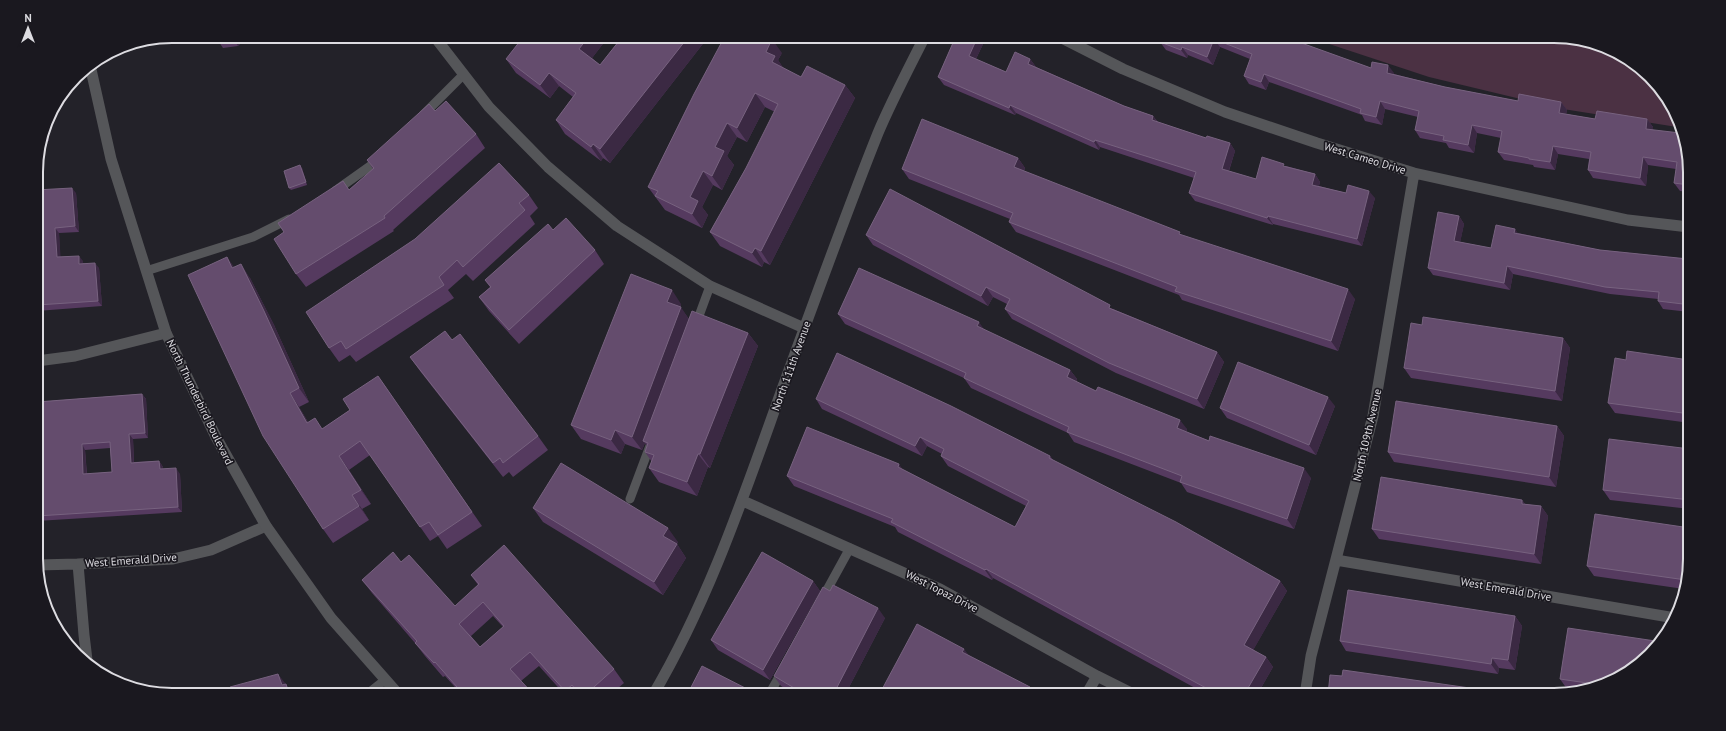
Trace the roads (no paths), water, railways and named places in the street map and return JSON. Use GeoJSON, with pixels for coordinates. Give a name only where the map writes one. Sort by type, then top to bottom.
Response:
{"type":"FeatureCollection","features":[{"type":"Feature","properties":{"kind":"street"},"geometry":{"type":"LineString","coordinates":[[440,43],[489,107],[548,167],[617,226],[710,286],[804,328]]}},
{"type":"Feature","properties":{"kind":"street","name":"North 111th Avenue"},"geometry":{"type":"LineString","coordinates":[[657,688],[683,639],[743,501],[804,328],[879,132],[922,43]]}},
{"type":"Feature","properties":{"kind":"street","name":"West Cameo Drive"},"geometry":{"type":"LineString","coordinates":[[1072,43],[1124,69],[1226,112],[1317,143],[1414,173],[1628,220],[1683,226]]}},
{"type":"Feature","properties":{"kind":"street","name":"North Thunderbird Boulevard"},"geometry":{"type":"LineString","coordinates":[[91,71],[111,159],[166,333],[216,437],[266,526],[331,618],[392,688]]}},
{"type":"Feature","properties":{"kind":"street","name":"North 109th Avenue"},"geometry":{"type":"LineString","coordinates":[[1306,688],[1311,656],[1373,416],[1414,173]]}},
{"type":"Feature","properties":{"kind":"street"},"geometry":{"type":"LineString","coordinates":[[43,361],[75,356],[166,333]]}},
{"type":"Feature","properties":{"kind":"street","name":"West Topaz Drive"},"geometry":{"type":"LineString","coordinates":[[743,501],[940,589],[1121,688]]}},
{"type":"Feature","properties":{"kind":"street","name":"West Emerald Drive"},"geometry":{"type":"LineString","coordinates":[[43,565],[173,559],[211,550],[266,526]]}},
{"type":"Feature","properties":{"kind":"street","name":"West Emerald Drive"},"geometry":{"type":"LineString","coordinates":[[1336,560],[1669,617]]}},
{"type":"Feature","properties":{"kind":"street"},"geometry":{"type":"LineString","coordinates":[[78,564],[86,655]]}},
{"type":"Feature","properties":{"kind":"street"},"geometry":{"type":"LineString","coordinates":[[1090,688],[1097,676]]}},
{"type":"Feature","properties":{"kind":"lane"},"geometry":{"type":"LineString","coordinates":[[414,124],[464,74]]}},
{"type":"Feature","properties":{"kind":"lane"},"geometry":{"type":"LineString","coordinates":[[330,195],[375,163],[386,152]]}},
{"type":"Feature","properties":{"kind":"lane"},"geometry":{"type":"LineString","coordinates":[[146,272],[253,237],[298,215]]}},
{"type":"Feature","properties":{"kind":"lane"},"geometry":{"type":"LineString","coordinates":[[693,330],[710,286]]}},
{"type":"Feature","properties":{"kind":"lane"},"geometry":{"type":"LineString","coordinates":[[630,499],[655,433]]}},
{"type":"Feature","properties":{"kind":"lane"},"geometry":{"type":"LineString","coordinates":[[816,609],[850,548]]}},
{"type":"Feature","properties":{"kind":"lane"},"geometry":{"type":"LineString","coordinates":[[773,688],[786,664]]}},
{"type":"Feature","properties":{"kind":"lane"},"geometry":{"type":"LineString","coordinates":[[374,688],[384,680]]}}]}
